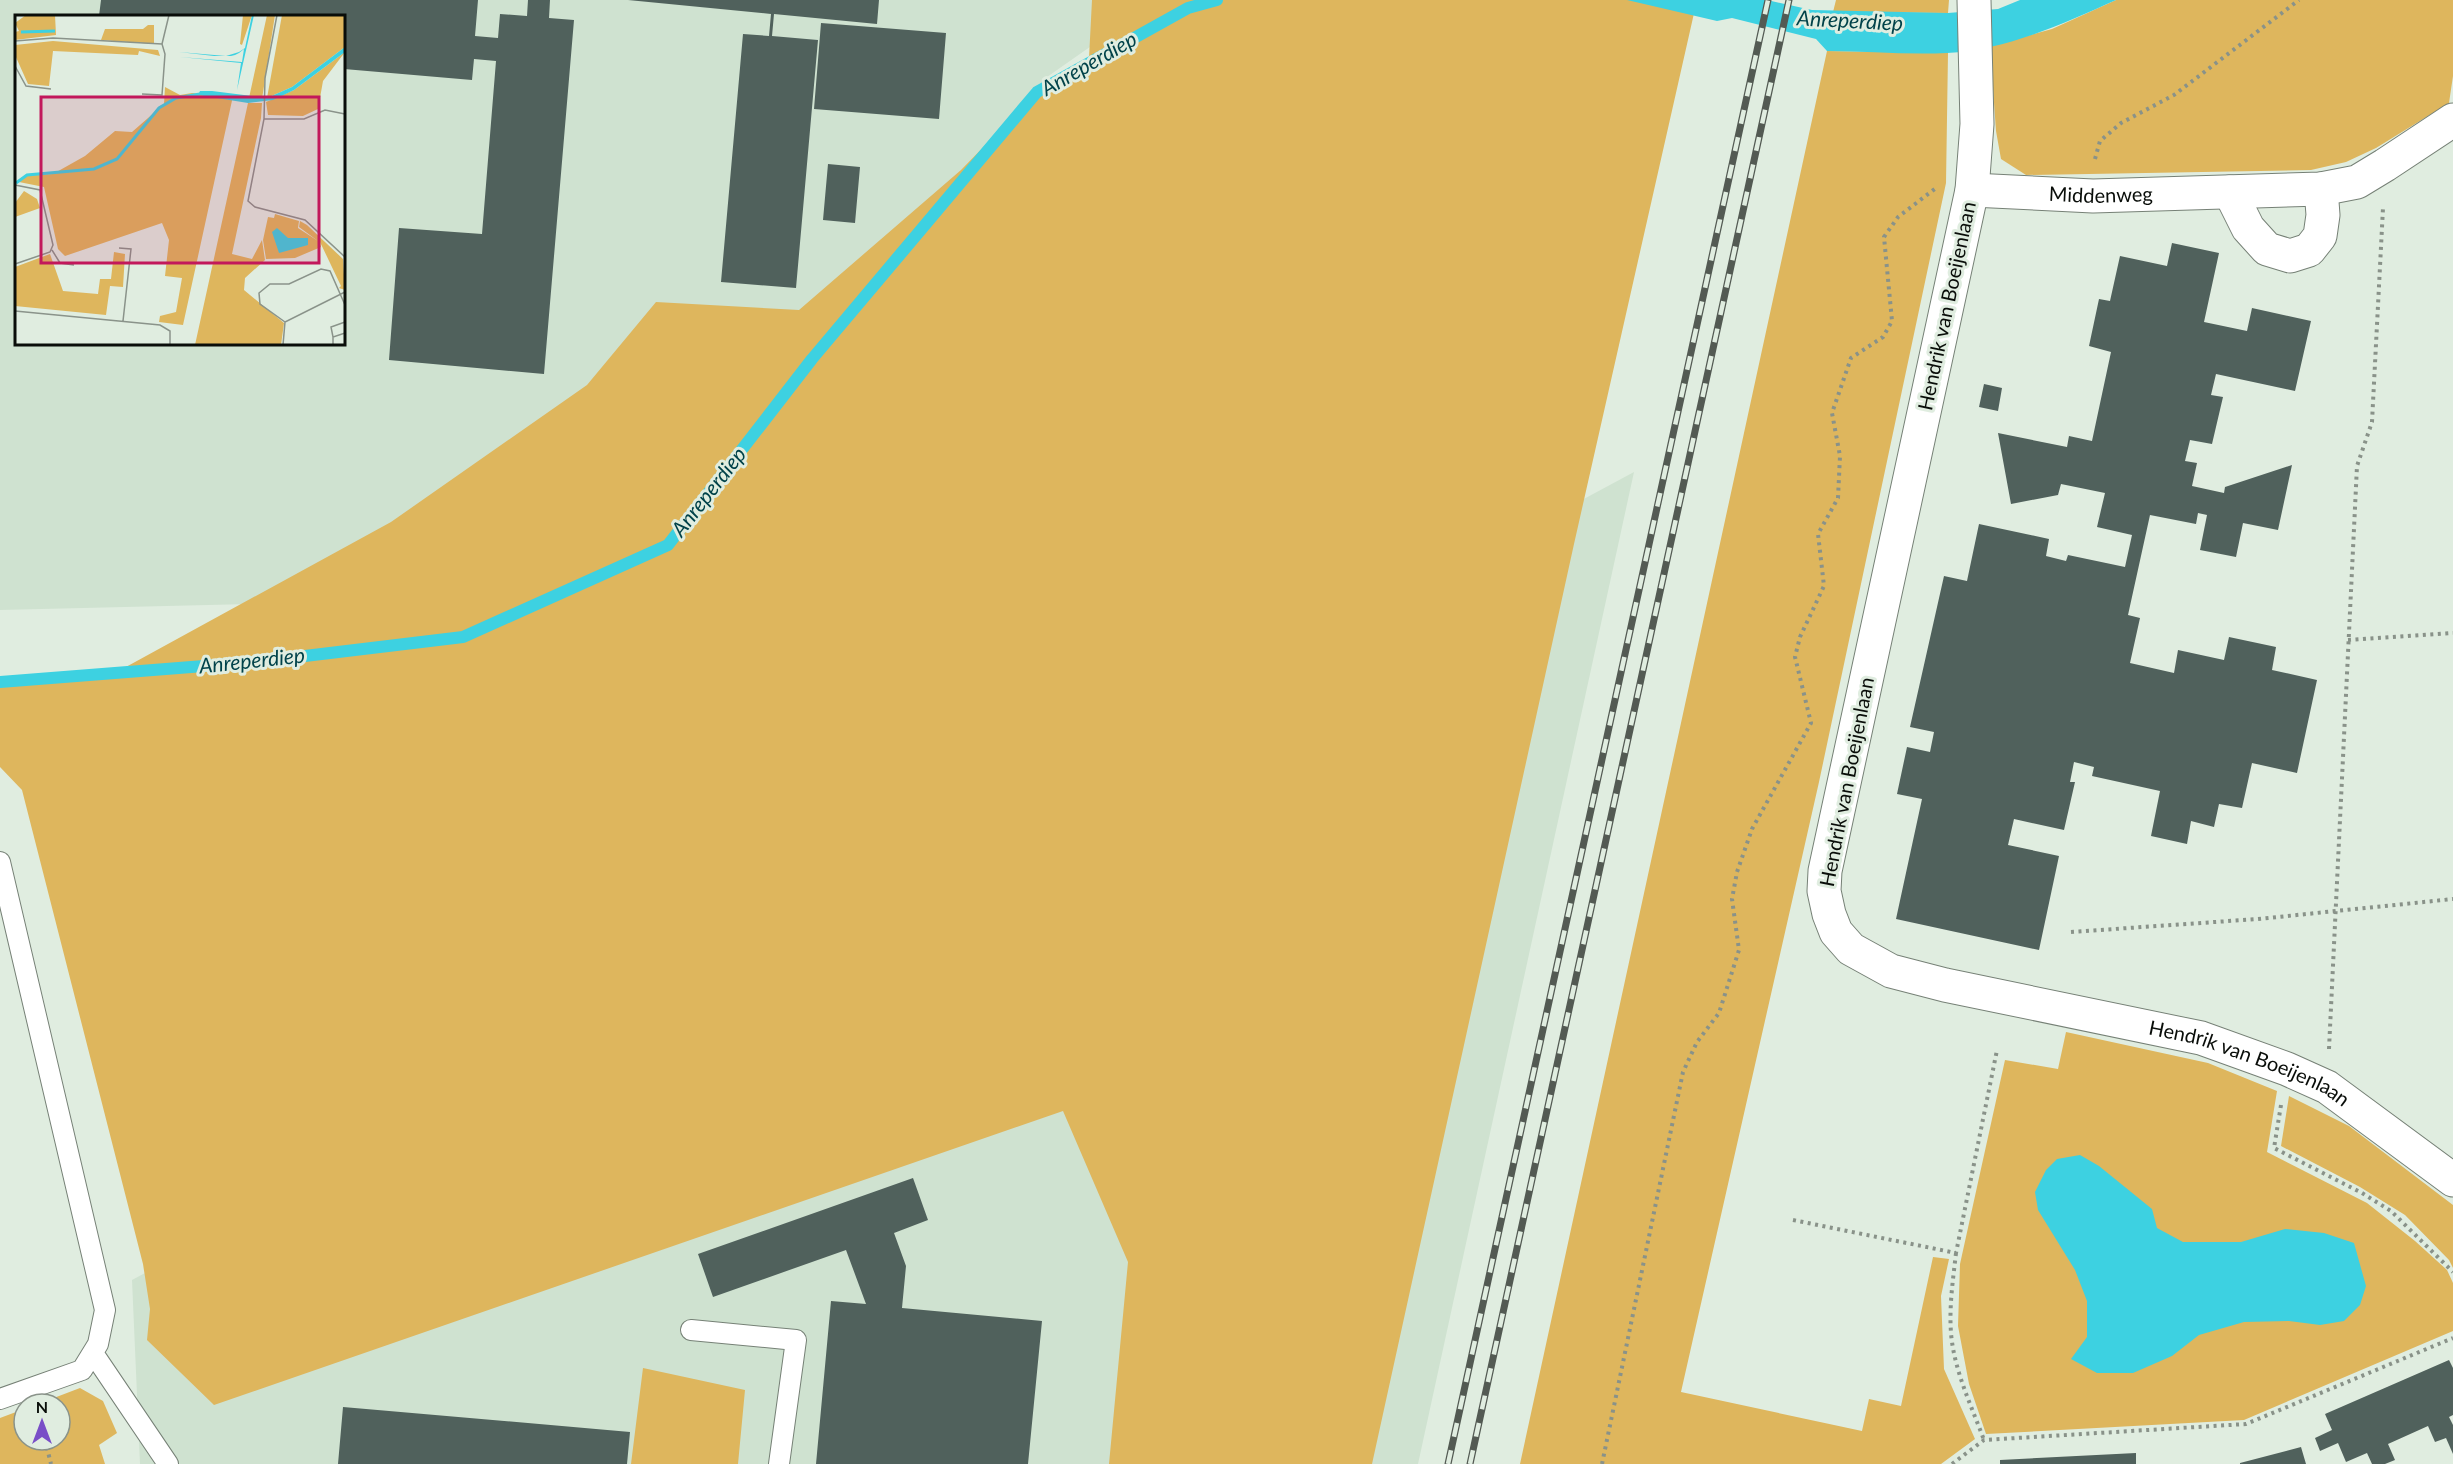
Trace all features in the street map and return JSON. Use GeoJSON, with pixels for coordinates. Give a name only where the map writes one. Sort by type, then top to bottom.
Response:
{"type":"FeatureCollection","features":[{"type":"Feature","properties":{"kind":"street","name":"Hendrik van Boeijenlaan"},"geometry":{"type":"LineString","coordinates":[[1974,0],[1977,124],[1972,190],[1826,871],[1824,891],[1836,932],[1851,949],[1891,971],[1945,985],[2201,1038],[2287,1069],[2327,1087],[2453,1180]]}},
{"type":"Feature","properties":{"kind":"street","name":"Middenweg"},"geometry":{"type":"LineString","coordinates":[[1972,190],[2093,196],[2321,189],[2356,182],[2453,120]]}},
{"type":"Feature","properties":{"kind":"street"},"geometry":{"type":"LineString","coordinates":[[2230,192],[2248,228],[2267,249],[2290,256],[2309,250],[2320,236],[2323,215],[2321,189]]}},
{"type":"Feature","properties":{"kind":"lane"},"geometry":{"type":"LineString","coordinates":[[0,862],[105,1310],[98,1344],[82,1370],[0,1398]]}},
{"type":"Feature","properties":{"kind":"lane"},"geometry":{"type":"LineString","coordinates":[[691,1330],[796,1340],[779,1464]]}},
{"type":"Feature","properties":{"kind":"lane"},"geometry":{"type":"LineString","coordinates":[[93,1353],[168,1464]]}},
{"type":"Feature","properties":{"kind":"path"},"geometry":{"type":"LineString","coordinates":[[2093,196],[2093,169],[2100,141],[2121,123],[2174,95],[2299,0]]}},
{"type":"Feature","properties":{"kind":"path"},"geometry":{"type":"LineString","coordinates":[[2327,1087],[2357,466],[2372,422],[2385,165]]}},
{"type":"Feature","properties":{"kind":"path"},"geometry":{"type":"LineString","coordinates":[[1602,1464],[1683,1072],[1697,1042],[1719,1013],[1738,951],[1732,899],[1737,872],[1752,828],[1811,723],[1795,657],[1800,637],[1824,586],[1818,534],[1838,498],[1840,456],[1832,413],[1851,358],[1883,337],[1892,321],[1884,237],[1898,217],[1930,190],[1942,186],[1972,190]]}},
{"type":"Feature","properties":{"kind":"path"},"geometry":{"type":"LineString","coordinates":[[2348,640],[2453,633]]}},
{"type":"Feature","properties":{"kind":"path"},"geometry":{"type":"LineString","coordinates":[[2071,932],[2336,911],[2453,899]]}},
{"type":"Feature","properties":{"kind":"path"},"geometry":{"type":"LineString","coordinates":[[1984,1440],[1955,1359],[1951,1332],[1951,1293],[1956,1253],[1997,1050]]}},
{"type":"Feature","properties":{"kind":"path"},"geometry":{"type":"LineString","coordinates":[[2287,1069],[2274,1148],[2362,1193],[2391,1211],[2453,1272]]}},
{"type":"Feature","properties":{"kind":"path"},"geometry":{"type":"LineString","coordinates":[[1792,1220],[1956,1253]]}},
{"type":"Feature","properties":{"kind":"path"},"geometry":{"type":"LineString","coordinates":[[1952,1464],[1984,1440],[2246,1424],[2453,1338]]}},
{"type":"Feature","properties":{"kind":"shaded area"},"geometry":{"type":"Polygon","coordinates":[[[0,0],[1157,0],[1047,77],[847,344],[250,604],[0,610],[0,0]]]}},
{"type":"Feature","properties":{"kind":"shaded area"},"geometry":{"type":"Polygon","coordinates":[[[1092,0],[1697,0],[1574,544],[1372,1464],[1109,1464],[1128,1262],[1063,1111],[214,1405],[147,1340],[150,1309],[143,1264],[22,790],[0,767],[0,685],[104,679],[391,522],[587,385],[656,302],[799,310],[961,170],[1042,87],[1089,58],[1092,0]]]}},
{"type":"Feature","properties":{"kind":"shaded area"},"geometry":{"type":"Polygon","coordinates":[[[1836,0],[1949,0],[1948,13],[1833,12],[1836,0]]]}},
{"type":"Feature","properties":{"kind":"shaded area"},"geometry":{"type":"Polygon","coordinates":[[[2116,0],[2453,0],[2453,76],[2449,103],[2376,148],[2346,162],[2311,170],[2026,175],[2001,159],[1996,131],[1990,46],[2052,29],[2116,0]]]}},
{"type":"Feature","properties":{"kind":"shaded area"},"geometry":{"type":"Polygon","coordinates":[[[1827,51],[1948,53],[1946,183],[1819,782],[1681,1392],[1862,1431],[1869,1399],[1901,1406],[1933,1257],[1949,1259],[1941,1296],[1944,1369],[1975,1439],[1941,1464],[1520,1464],[1827,51]]]}},
{"type":"Feature","properties":{"kind":"shaded area"},"geometry":{"type":"Polygon","coordinates":[[[1634,472],[1418,1464],[140,1464],[132,1280],[1634,472]]]}},
{"type":"Feature","properties":{"kind":"shaded area"},"geometry":{"type":"Polygon","coordinates":[[[2066,1032],[2208,1063],[2277,1091],[2267,1152],[2367,1203],[2447,1270],[2453,1283],[2453,1331],[2244,1420],[1986,1434],[1969,1384],[1958,1326],[1960,1264],[2005,1060],[2058,1069],[2066,1032]]]}},
{"type":"Feature","properties":{"kind":"shaded area"},"geometry":{"type":"Polygon","coordinates":[[[2289,1096],[2349,1126],[2453,1205],[2453,1268],[2449,1260],[2405,1215],[2360,1187],[2281,1146],[2289,1096]]]}},
{"type":"Feature","properties":{"kind":"shaded area"},"geometry":{"type":"Polygon","coordinates":[[[643,1368],[745,1390],[738,1464],[631,1464],[643,1368]]]}},
{"type":"Feature","properties":{"kind":"shaded area"},"geometry":{"type":"Polygon","coordinates":[[[80,1388],[103,1401],[117,1433],[99,1445],[105,1464],[0,1464],[0,1418],[12,1414],[12,1452],[72,1452],[72,1392],[70,1392],[80,1388]]]}},
{"type":"Feature","properties":{"kind":"water"},"geometry":{"type":"Polygon","coordinates":[[[1627,0],[1767,0],[1812,10],[1948,13],[1998,9],[2020,0],[2116,0],[2055,27],[1991,47],[1969,51],[1917,54],[1827,51],[1816,39],[1732,18],[1717,21],[1627,0]]]}},
{"type":"Feature","properties":{"kind":"water"},"geometry":{"type":"Polygon","coordinates":[[[2080,1155],[2099,1166],[2152,1209],[2157,1228],[2183,1242],[2241,1242],[2285,1229],[2324,1233],[2354,1243],[2366,1286],[2360,1305],[2344,1321],[2320,1325],[2289,1321],[2244,1322],[2199,1335],[2172,1356],[2133,1373],[2097,1373],[2071,1359],[2087,1337],[2087,1301],[2075,1270],[2038,1210],[2035,1192],[2046,1170],[2057,1159],[2080,1155]]]}},
{"type":"Feature","properties":{"kind":"building"},"geometry":{"type":"Polygon","coordinates":[[[101,0],[478,0],[475,36],[498,38],[500,14],[527,16],[528,0],[550,0],[549,18],[574,20],[544,374],[389,360],[399,228],[482,234],[496,61],[474,59],[472,80],[345,69],[345,15],[99,15],[101,0]]]}},
{"type":"Feature","properties":{"kind":"building"},"geometry":{"type":"Polygon","coordinates":[[[628,0],[879,0],[877,24],[774,14],[772,36],[818,40],[796,288],[721,282],[743,34],[769,36],[771,14],[628,0]]]}},
{"type":"Feature","properties":{"kind":"building"},"geometry":{"type":"Polygon","coordinates":[[[821,23],[946,33],[939,119],[814,109],[821,23]]]}},
{"type":"Feature","properties":{"kind":"building"},"geometry":{"type":"Polygon","coordinates":[[[828,164],[860,167],[855,223],[823,220],[828,164]]]}},
{"type":"Feature","properties":{"kind":"building"},"geometry":{"type":"Polygon","coordinates":[[[2172,243],[2219,253],[2204,322],[2247,331],[2252,308],[2311,321],[2295,391],[2216,374],[2211,395],[2223,397],[2212,444],[2190,440],[2185,461],[2197,463],[2192,486],[2224,493],[2225,487],[2292,465],[2278,530],[2243,523],[2236,557],[2200,550],[2207,515],[2198,513],[2196,524],[2150,515],[2128,615],[2140,618],[2130,663],[2174,673],[2178,650],[2224,660],[2229,637],[2276,647],[2272,670],[2317,680],[2297,773],[2252,763],[2242,808],[2219,804],[2214,827],[2191,821],[2187,844],[2151,836],[2160,791],[2092,776],[2094,767],[2074,762],[2070,782],[2075,782],[2064,830],[2014,819],[2008,845],[2059,856],[2039,950],[1896,919],[1922,799],[1897,794],[1907,747],[1930,752],[1934,732],[1910,727],[1944,576],[1967,581],[1979,524],[2049,539],[2046,556],[2066,561],[2068,555],[2125,567],[2132,535],[2097,527],[2105,493],[2061,484],[2058,495],[2011,504],[1998,433],[2067,447],[2069,436],[2092,441],[2111,352],[2089,346],[2099,299],[2110,301],[2120,256],[2167,266],[2172,243]]]}},
{"type":"Feature","properties":{"kind":"building"},"geometry":{"type":"Polygon","coordinates":[[[1984,384],[2002,388],[1998,411],[1979,407],[1984,384]]]}},
{"type":"Feature","properties":{"kind":"building"},"geometry":{"type":"Polygon","coordinates":[[[913,1178],[928,1220],[894,1233],[906,1266],[902,1308],[1042,1321],[1028,1464],[816,1464],[831,1301],[866,1304],[846,1250],[713,1297],[698,1254],[913,1178]]]}},
{"type":"Feature","properties":{"kind":"building"},"geometry":{"type":"Polygon","coordinates":[[[2449,1360],[2453,1368],[2453,1415],[2449,1417],[2453,1425],[2453,1454],[2446,1438],[2435,1442],[2428,1426],[2388,1444],[2395,1460],[2385,1464],[2372,1464],[2367,1453],[2346,1462],[2338,1443],[2320,1451],[2315,1438],[2332,1430],[2325,1414],[2449,1360]]]}},
{"type":"Feature","properties":{"kind":"building"},"geometry":{"type":"Polygon","coordinates":[[[343,1407],[630,1432],[627,1464],[338,1464],[343,1407]]]}},
{"type":"Feature","properties":{"kind":"building"},"geometry":{"type":"Polygon","coordinates":[[[2301,1447],[2306,1464],[2240,1464],[2240,1463],[2301,1447]]]}},
{"type":"Feature","properties":{"kind":"building"},"geometry":{"type":"Polygon","coordinates":[[[2136,1453],[2136,1464],[2000,1464],[2000,1460],[2136,1453]]]}},
{"type":"Feature","properties":{"kind":"waterway","name":"Anreperdiep"},"geometry":{"type":"LineString","coordinates":[[0,682],[255,662],[463,637],[668,545],[812,359],[1037,92],[1188,8],[1217,0]]}},
{"type":"Feature","properties":{"kind":"railway"},"geometry":{"type":"LineString","coordinates":[[1448,1464],[1768,0]]}},
{"type":"Feature","properties":{"kind":"railway"},"geometry":{"type":"LineString","coordinates":[[1470,1464],[1789,0]]}}]}
